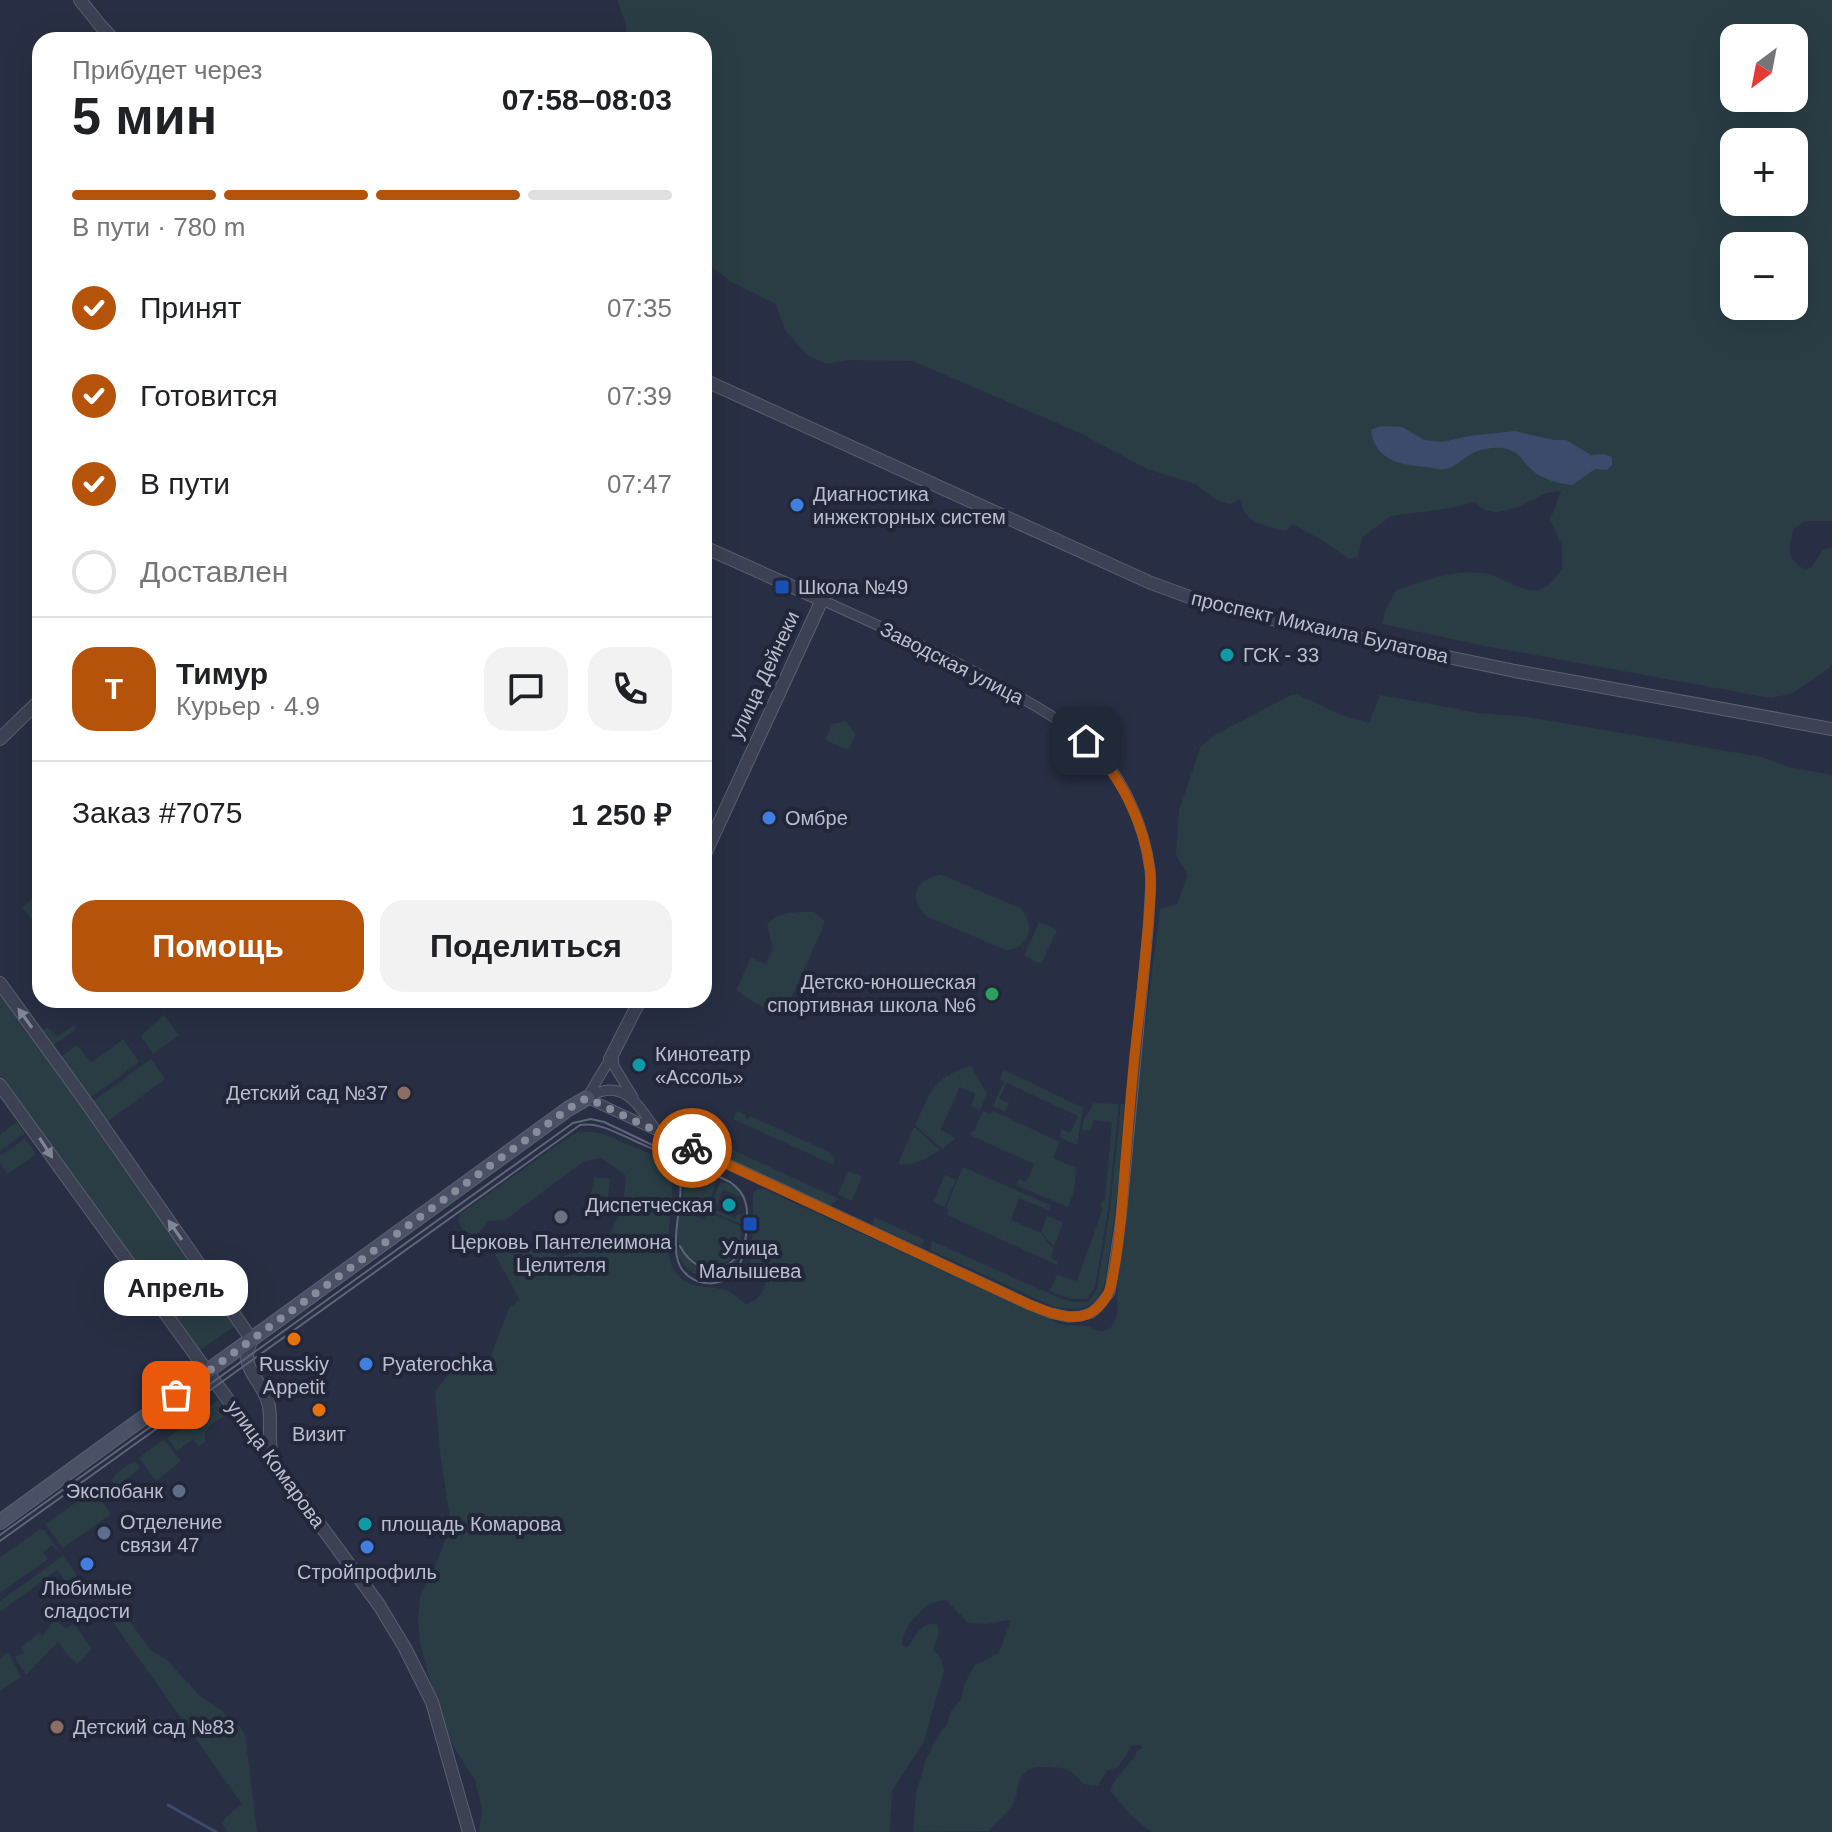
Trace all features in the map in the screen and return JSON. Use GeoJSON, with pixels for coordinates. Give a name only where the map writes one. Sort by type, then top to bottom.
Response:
{"type":"FeatureCollection","features":[{"type":"Feature","properties":{"kind":"main road"},"geometry":{"type":"LineString","coordinates":[[0,1522],[587,1098]]}},
{"type":"Feature","properties":{"kind":"street"},"geometry":{"type":"LineString","coordinates":[[80,0],[107,32]]}},
{"type":"Feature","properties":{"kind":"street","name":"проспект Михаила Булатова"},"geometry":{"type":"LineString","coordinates":[[712,384],[1151,583],[1206,603],[1515,671],[1832,729]]}},
{"type":"Feature","properties":{"kind":"street","name":"Заводская улица"},"geometry":{"type":"LineString","coordinates":[[656,1130],[1050,1313],[1069,1317],[1091,1313],[1110,1292],[1121,1218],[1145,962],[1150,872],[1146,848],[1124,790],[1086,741],[1064,724],[985,677],[712,551]]}},
{"type":"Feature","properties":{"kind":"street","name":"улица Дейнеки"},"geometry":{"type":"LineString","coordinates":[[712,839],[822,600]]}},
{"type":"Feature","properties":{"kind":"street"},"geometry":{"type":"LineString","coordinates":[[0,739],[32,708]]}},
{"type":"Feature","properties":{"kind":"street"},"geometry":{"type":"LineString","coordinates":[[0,983],[252,1340],[246,1350],[246,1359],[269,1406],[271,1456]]}},
{"type":"Feature","properties":{"kind":"street"},"geometry":{"type":"LineString","coordinates":[[587,1098],[636,1008]]}},
{"type":"Feature","properties":{"kind":"street"},"geometry":{"type":"LineString","coordinates":[[612,1057],[614,1066],[656,1130]]}},
{"type":"Feature","properties":{"kind":"street","name":"улица Комарова"},"geometry":{"type":"LineString","coordinates":[[0,1085],[379,1605],[432,1702],[469,1832]]}},
{"type":"Feature","properties":{"kind":"street"},"geometry":{"type":"LineString","coordinates":[[587,1098],[597,1091],[609,1089],[631,1097],[639,1106]]}},
{"type":"Feature","properties":{"kind":"street"},"geometry":{"type":"LineString","coordinates":[[587,1098],[656,1130]]}},
{"type":"Feature","properties":{"kind":"street"},"geometry":{"type":"LineString","coordinates":[[225,1359],[242,1363],[258,1381]]}},
{"type":"Feature","properties":{"kind":"street"},"geometry":{"type":"LineString","coordinates":[[249,1428],[258,1429],[264,1423],[266,1399]]}},
{"type":"Feature","properties":{"kind":"shaded area"},"geometry":{"type":"Polygon","coordinates":[[[617,0],[1832,0],[1832,521],[1805,521],[1793,529],[1790,547],[1793,560],[1804,569],[1811,568],[1823,550],[1832,547],[1830,667],[1793,693],[1771,698],[1382,624],[1386,608],[1397,590],[1444,576],[1480,573],[1526,589],[1546,587],[1562,569],[1562,545],[1550,520],[1561,491],[1547,493],[1516,508],[1496,512],[1485,510],[1475,502],[1391,516],[1362,537],[1358,557],[1349,559],[1292,524],[1287,530],[1258,523],[1244,512],[1240,499],[1230,504],[1216,500],[1196,484],[1147,469],[1080,433],[913,361],[849,360],[827,364],[808,356],[785,330],[776,304],[732,282],[712,268],[712,32],[626,32],[617,0]]]}},
{"type":"Feature","properties":{"kind":"shaded area"},"geometry":{"type":"Polygon","coordinates":[[[1291,695],[1369,723],[1380,695],[1762,757],[1789,767],[1832,775],[1832,1832],[1151,1832],[1110,1791],[1138,1750],[1143,1748],[1140,1745],[1131,1746],[1117,1767],[1107,1771],[1098,1785],[1083,1783],[1064,1768],[1030,1769],[1019,1781],[1011,1806],[989,1831],[913,1832],[916,1794],[925,1762],[951,1711],[961,1700],[964,1685],[975,1665],[999,1653],[1011,1620],[969,1623],[946,1600],[922,1610],[908,1627],[903,1640],[902,1646],[907,1647],[923,1627],[937,1624],[939,1633],[933,1650],[941,1659],[944,1671],[924,1741],[892,1791],[890,1832],[479,1832],[482,1809],[475,1780],[452,1744],[420,1643],[420,1596],[451,1525],[435,1392],[455,1366],[466,1359],[480,1363],[491,1356],[509,1308],[520,1300],[494,1253],[493,1244],[502,1237],[514,1234],[561,1257],[578,1251],[592,1251],[607,1237],[614,1224],[621,1207],[625,1175],[601,1158],[584,1161],[505,1220],[488,1221],[476,1234],[469,1234],[461,1227],[458,1221],[460,1214],[573,1134],[594,1132],[665,1163],[672,1182],[669,1255],[677,1274],[696,1286],[726,1290],[746,1304],[760,1295],[768,1269],[751,1266],[749,1258],[753,1194],[757,1189],[764,1189],[1059,1324],[1088,1326],[1099,1331],[1112,1327],[1117,1315],[1117,1287],[1160,909],[1177,904],[1188,875],[1176,856],[1179,810],[1201,746],[1215,735],[1291,695]]]}},
{"type":"Feature","properties":{"kind":"shaded area"},"geometry":{"type":"Polygon","coordinates":[[[846,721],[856,735],[848,750],[825,740],[832,724],[846,721]]]}},
{"type":"Feature","properties":{"kind":"shaded area"},"geometry":{"type":"Polygon","coordinates":[[[942,875],[1020,908],[1029,928],[1021,945],[1006,950],[926,916],[917,902],[918,890],[926,880],[942,875]]]}},
{"type":"Feature","properties":{"kind":"shaded area"},"geometry":{"type":"Polygon","coordinates":[[[32,899],[32,920],[22,907],[32,899]]]}},
{"type":"Feature","properties":{"kind":"shaded area"},"geometry":{"type":"Polygon","coordinates":[[[814,912],[824,920],[824,925],[782,1012],[764,1007],[736,990],[751,958],[766,964],[773,949],[767,924],[783,914],[814,912]]]}},
{"type":"Feature","properties":{"kind":"shaded area"},"geometry":{"type":"Polygon","coordinates":[[[1039,922],[1057,930],[1041,964],[1024,956],[1039,922]]]}},
{"type":"Feature","properties":{"kind":"shaded area"},"geometry":{"type":"Polygon","coordinates":[[[0,992],[238,1324],[197,1352],[0,1082],[0,992]],[[171,1263],[155,1274],[182,1312],[199,1301],[171,1263]]]}},
{"type":"Feature","properties":{"kind":"shaded area"},"geometry":{"type":"Polygon","coordinates":[[[164,1015],[179,1035],[153,1054],[141,1036],[164,1015]]]}},
{"type":"Feature","properties":{"kind":"shaded area"},"geometry":{"type":"Polygon","coordinates":[[[74,1025],[77,1028],[53,1046],[42,1031],[47,1027],[58,1036],[74,1025]]]}},
{"type":"Feature","properties":{"kind":"shaded area"},"geometry":{"type":"Polygon","coordinates":[[[123,1039],[139,1062],[93,1096],[88,1096],[61,1057],[77,1045],[90,1062],[94,1061],[123,1039]]]}},
{"type":"Feature","properties":{"kind":"shaded area"},"geometry":{"type":"Polygon","coordinates":[[[151,1059],[165,1079],[107,1122],[92,1102],[151,1059]]]}},
{"type":"Feature","properties":{"kind":"shaded area"},"geometry":{"type":"Polygon","coordinates":[[[971,1066],[987,1094],[980,1110],[971,1106],[976,1094],[960,1087],[940,1130],[956,1138],[942,1149],[915,1125],[934,1088],[948,1075],[971,1066]]]}},
{"type":"Feature","properties":{"kind":"shaded area"},"geometry":{"type":"Polygon","coordinates":[[[1004,1070],[1083,1108],[1077,1145],[1059,1137],[1062,1129],[1070,1133],[1078,1116],[1007,1083],[999,1098],[1009,1103],[1005,1112],[993,1106],[1004,1082],[1000,1079],[1004,1070]]]}},
{"type":"Feature","properties":{"kind":"shaded area"},"geometry":{"type":"Polygon","coordinates":[[[1094,1103],[1119,1104],[1108,1210],[1095,1287],[1087,1299],[1072,1299],[1050,1291],[1057,1275],[1077,1281],[1103,1208],[1100,1206],[1105,1201],[1112,1122],[1093,1120],[1091,1131],[1082,1130],[1083,1121],[1094,1103]]]}},
{"type":"Feature","properties":{"kind":"shaded area"},"geometry":{"type":"Polygon","coordinates":[[[1121,1104],[1124,1104],[1118,1190],[1106,1277],[1099,1296],[1093,1302],[1072,1309],[1052,1306],[930,1250],[932,1241],[1059,1298],[1088,1302],[1097,1289],[1110,1210],[1121,1104]]]}},
{"type":"Feature","properties":{"kind":"shaded area"},"geometry":{"type":"Polygon","coordinates":[[[737,1111],[748,1119],[750,1116],[831,1153],[834,1165],[733,1119],[737,1111]]]}},
{"type":"Feature","properties":{"kind":"shaded area"},"geometry":{"type":"Polygon","coordinates":[[[983,1111],[990,1114],[993,1111],[1060,1142],[1053,1158],[1076,1168],[1074,1192],[1068,1207],[1016,1185],[1019,1179],[1026,1182],[1034,1164],[968,1134],[974,1131],[983,1111]]]}},
{"type":"Feature","properties":{"kind":"shaded area"},"geometry":{"type":"Polygon","coordinates":[[[17,1122],[25,1133],[0,1151],[0,1135],[17,1122]]]}},
{"type":"Feature","properties":{"kind":"shaded area"},"geometry":{"type":"Polygon","coordinates":[[[914,1127],[940,1150],[914,1163],[898,1164],[914,1127]]]}},
{"type":"Feature","properties":{"kind":"shaded area"},"geometry":{"type":"Polygon","coordinates":[[[698,1134],[839,1199],[829,1206],[694,1144],[698,1134]]]}},
{"type":"Feature","properties":{"kind":"shaded area"},"geometry":{"type":"Polygon","coordinates":[[[25,1139],[36,1154],[8,1174],[0,1163],[0,1156],[25,1139]]]}},
{"type":"Feature","properties":{"kind":"shaded area"},"geometry":{"type":"Polygon","coordinates":[[[674,1158],[717,1179],[709,1204],[697,1200],[693,1215],[705,1220],[708,1212],[743,1227],[733,1257],[721,1264],[706,1264],[692,1259],[678,1242],[677,1225],[684,1178],[674,1158]]]}},
{"type":"Feature","properties":{"kind":"shaded area"},"geometry":{"type":"Polygon","coordinates":[[[963,1167],[1050,1205],[1049,1210],[1019,1198],[1011,1220],[1041,1233],[1053,1249],[1051,1258],[1057,1261],[1057,1265],[947,1215],[949,1210],[946,1208],[963,1167]]]}},
{"type":"Feature","properties":{"kind":"shaded area"},"geometry":{"type":"Polygon","coordinates":[[[848,1171],[862,1177],[852,1201],[838,1194],[848,1171]]]}},
{"type":"Feature","properties":{"kind":"shaded area"},"geometry":{"type":"Polygon","coordinates":[[[945,1175],[956,1180],[944,1207],[933,1202],[945,1175]]]}},
{"type":"Feature","properties":{"kind":"shaded area"},"geometry":{"type":"Polygon","coordinates":[[[594,1177],[610,1179],[608,1197],[591,1195],[594,1177]]]}},
{"type":"Feature","properties":{"kind":"shaded area"},"geometry":{"type":"Polygon","coordinates":[[[720,1181],[738,1189],[743,1198],[723,1190],[715,1210],[735,1218],[745,1213],[743,1225],[709,1211],[720,1181]]]}},
{"type":"Feature","properties":{"kind":"shaded area"},"geometry":{"type":"Polygon","coordinates":[[[1047,1216],[1063,1222],[1054,1247],[1041,1232],[1047,1216]]]}},
{"type":"Feature","properties":{"kind":"shaded area"},"geometry":{"type":"Polygon","coordinates":[[[874,1217],[925,1240],[920,1246],[873,1225],[874,1217]]]}},
{"type":"Feature","properties":{"kind":"shaded area"},"geometry":{"type":"Polygon","coordinates":[[[675,1243],[698,1266],[714,1269],[730,1264],[742,1249],[728,1272],[706,1277],[686,1267],[675,1243]]]}},
{"type":"Feature","properties":{"kind":"shaded area"},"geometry":{"type":"Polygon","coordinates":[[[218,1400],[228,1413],[210,1426],[205,1433],[205,1442],[199,1446],[193,1439],[177,1451],[167,1438],[218,1400]]]}},
{"type":"Feature","properties":{"kind":"shaded area"},"geometry":{"type":"Polygon","coordinates":[[[164,1439],[181,1461],[156,1481],[139,1458],[164,1439]]]}},
{"type":"Feature","properties":{"kind":"shaded area"},"geometry":{"type":"Polygon","coordinates":[[[136,1462],[138,1470],[120,1484],[114,1483],[112,1480],[119,1471],[136,1462]]]}},
{"type":"Feature","properties":{"kind":"shaded area"},"geometry":{"type":"Polygon","coordinates":[[[103,1484],[108,1484],[110,1490],[100,1499],[111,1514],[63,1548],[45,1524],[103,1484]]]}},
{"type":"Feature","properties":{"kind":"shaded area"},"geometry":{"type":"Polygon","coordinates":[[[40,1529],[58,1549],[52,1545],[43,1552],[48,1559],[0,1593],[0,1557],[40,1529]]]}},
{"type":"Feature","properties":{"kind":"shaded area"},"geometry":{"type":"Polygon","coordinates":[[[63,1556],[77,1577],[72,1590],[57,1570],[0,1612],[0,1601],[63,1556]]]}},
{"type":"Feature","properties":{"kind":"shaded area"},"geometry":{"type":"Polygon","coordinates":[[[113,1603],[121,1609],[150,1650],[167,1660],[199,1695],[222,1711],[245,1734],[257,1832],[228,1832],[222,1824],[242,1804],[103,1608],[113,1603]]]}},
{"type":"Feature","properties":{"kind":"shaded area"},"geometry":{"type":"Polygon","coordinates":[[[55,1620],[66,1629],[74,1623],[92,1649],[77,1664],[58,1642],[26,1675],[15,1657],[25,1654],[21,1647],[39,1633],[42,1637],[55,1620]]]}},
{"type":"Feature","properties":{"kind":"shaded area"},"geometry":{"type":"Polygon","coordinates":[[[8,1652],[21,1677],[0,1691],[0,1658],[8,1652]]]}},
{"type":"Feature","properties":{"kind":"water"},"geometry":{"type":"Polygon","coordinates":[[[1381,426],[1402,427],[1424,440],[1442,442],[1515,431],[1566,440],[1591,455],[1612,457],[1612,465],[1607,470],[1595,469],[1572,485],[1541,476],[1517,454],[1503,448],[1476,452],[1446,469],[1408,465],[1391,459],[1378,449],[1371,430],[1381,426]]]}},
{"type":"Feature","properties":{"kind":"waterway"},"geometry":{"type":"LineString","coordinates":[[168,1805],[216,1832]]}},
{"type":"Feature","properties":{"kind":"tram line"},"geometry":{"type":"LineString","coordinates":[[0,1535],[573,1123],[591,1119],[604,1122],[730,1182],[744,1198],[746,1235],[738,1268],[718,1283],[694,1279],[681,1268],[677,1257],[680,1186],[671,1161],[614,1131],[594,1125],[580,1125],[0,1541]]}},
{"type":"Feature","properties":{"kind":"tram line"},"geometry":{"type":"LineString","coordinates":[[680,1246],[692,1262],[708,1268],[725,1266],[740,1252]]}},
{"type":"Feature","properties":{"kind":"way so far"},"geometry":{"type":"LineString","coordinates":[[176,1395],[587,1098],[692,1148]]}},
{"type":"Feature","properties":{"kind":"place","name":"Диагностика инжекторных систем"},"geometry":{"type":"Point","coordinates":[797,505]}},
{"type":"Feature","properties":{"kind":"place","name":"Школа №49"},"geometry":{"type":"Point","coordinates":[782,587]}},
{"type":"Feature","properties":{"kind":"place","name":"ГСК - 33"},"geometry":{"type":"Point","coordinates":[1227,655]}},
{"type":"Feature","properties":{"kind":"place","name":"Омбре"},"geometry":{"type":"Point","coordinates":[769,818]}},
{"type":"Feature","properties":{"kind":"place","name":"Детско-юношеская спортивная школа №6"},"geometry":{"type":"Point","coordinates":[992,994]}},
{"type":"Feature","properties":{"kind":"place","name":"Кинотеатр «Ассоль»"},"geometry":{"type":"Point","coordinates":[639,1065]}},
{"type":"Feature","properties":{"kind":"place","name":"Детский сад №37"},"geometry":{"type":"Point","coordinates":[404,1093]}},
{"type":"Feature","properties":{"kind":"place","name":"Диспетческая"},"geometry":{"type":"Point","coordinates":[729,1205]}},
{"type":"Feature","properties":{"kind":"place","name":"Церковь Пантелеимона Целителя"},"geometry":{"type":"Point","coordinates":[561,1217]}},
{"type":"Feature","properties":{"kind":"place","name":"Улица Малышева"},"geometry":{"type":"Point","coordinates":[750,1224]}},
{"type":"Feature","properties":{"kind":"place","name":"Russkiy Appetit"},"geometry":{"type":"Point","coordinates":[294,1339]}},
{"type":"Feature","properties":{"kind":"place","name":"Pyaterochka"},"geometry":{"type":"Point","coordinates":[366,1364]}},
{"type":"Feature","properties":{"kind":"place","name":"Апрель"},"geometry":{"type":"Point","coordinates":[176,1395]}},
{"type":"Feature","properties":{"kind":"place","name":"Визит"},"geometry":{"type":"Point","coordinates":[319,1410]}},
{"type":"Feature","properties":{"kind":"place","name":"Экспобанк"},"geometry":{"type":"Point","coordinates":[179,1491]}},
{"type":"Feature","properties":{"kind":"place","name":"площадь Комарова"},"geometry":{"type":"Point","coordinates":[365,1524]}},
{"type":"Feature","properties":{"kind":"place","name":"Отделение связи 47"},"geometry":{"type":"Point","coordinates":[104,1533]}},
{"type":"Feature","properties":{"kind":"place","name":"Стройпрофиль"},"geometry":{"type":"Point","coordinates":[367,1547]}},
{"type":"Feature","properties":{"kind":"place","name":"Любимые сладости"},"geometry":{"type":"Point","coordinates":[87,1564]}},
{"type":"Feature","properties":{"kind":"place","name":"Детский сад №83"},"geometry":{"type":"Point","coordinates":[57,1727]}},
{"type":"Feature","properties":{"kind":"route"},"geometry":{"type":"LineString","coordinates":[[692,1148],[1050,1313],[1081,1316],[1098,1307],[1110,1292],[1121,1218],[1149,919],[1150,872],[1146,848],[1124,790],[1086,741]]}}]}
